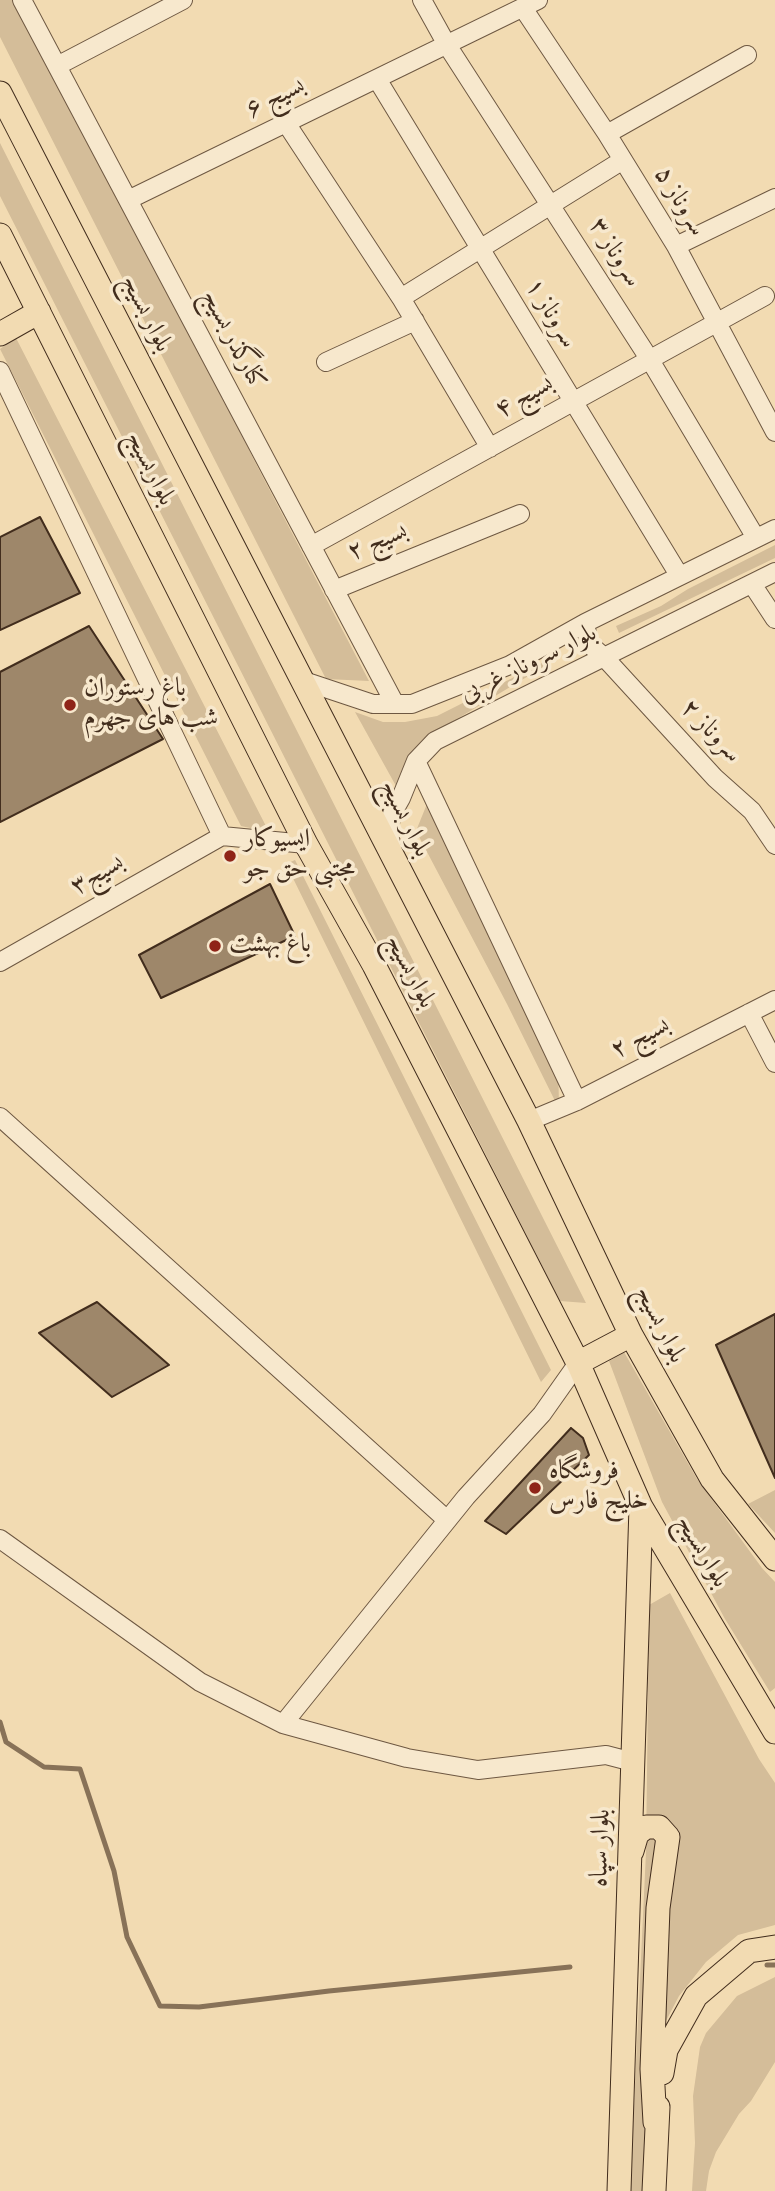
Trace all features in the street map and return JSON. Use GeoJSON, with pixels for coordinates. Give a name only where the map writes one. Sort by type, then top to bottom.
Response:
{"type":"FeatureCollection","features":[{"type":"Feature","properties":{"kind":"main road","name":"بلوار بسیج"},"geometry":{"type":"LineString","coordinates":[[0,93],[529,1121],[631,1335],[712,1479],[775,1559]]}},
{"type":"Feature","properties":{"kind":"main road","name":"بلواربسیج"},"geometry":{"type":"LineString","coordinates":[[0,234],[306,844],[374,965],[578,1363],[641,1507],[775,1732]]}},
{"type":"Feature","properties":{"kind":"main road"},"geometry":{"type":"LineString","coordinates":[[0,334],[39,312]]}},
{"type":"Feature","properties":{"kind":"main road"},"geometry":{"type":"LineString","coordinates":[[578,1363],[631,1335]]}},
{"type":"Feature","properties":{"kind":"main road","name":"بلوار سپاه"},"geometry":{"type":"LineString","coordinates":[[620,2191],[641,1507]]}},
{"type":"Feature","properties":{"kind":"main road"},"geometry":{"type":"LineString","coordinates":[[629,1860],[638,1834],[643,1828],[657,1826],[665,1832],[668,1845],[658,1908],[652,2069],[656,2123],[654,2191]]}},
{"type":"Feature","properties":{"kind":"main road"},"geometry":{"type":"LineString","coordinates":[[656,2123],[666,2050],[696,1996],[749,1951],[775,1947]]}},
{"type":"Feature","properties":{"kind":"street","name":"کنارگذر بسیج"},"geometry":{"type":"LineString","coordinates":[[22,0],[395,704]]}},
{"type":"Feature","properties":{"kind":"street"},"geometry":{"type":"LineString","coordinates":[[57,66],[183,0]]}},
{"type":"Feature","properties":{"kind":"street","name":"سروناز ۳"},"geometry":{"type":"LineString","coordinates":[[422,0],[447,45],[650,359],[756,538]]}},
{"type":"Feature","properties":{"kind":"street","name":"بسیج ۶"},"geometry":{"type":"LineString","coordinates":[[128,200],[531,4]]}},
{"type":"Feature","properties":{"kind":"street","name":"سروناز ۵"},"geometry":{"type":"LineString","coordinates":[[531,4],[676,246],[775,432]]}},
{"type":"Feature","properties":{"kind":"street"},"geometry":{"type":"LineString","coordinates":[[607,134],[747,55]]}},
{"type":"Feature","properties":{"kind":"street","name":"سروناز ۱"},"geometry":{"type":"LineString","coordinates":[[377,79],[679,575]]}},
{"type":"Feature","properties":{"kind":"street"},"geometry":{"type":"LineString","coordinates":[[286,124],[401,298],[490,448]]}},
{"type":"Feature","properties":{"kind":"street"},"geometry":{"type":"LineString","coordinates":[[401,298],[623,160]]}},
{"type":"Feature","properties":{"kind":"street"},"geometry":{"type":"LineString","coordinates":[[676,246],[775,198]]}},
{"type":"Feature","properties":{"kind":"street","name":"بسیج ۴"},"geometry":{"type":"LineString","coordinates":[[311,546],[765,296]]}},
{"type":"Feature","properties":{"kind":"street"},"geometry":{"type":"LineString","coordinates":[[326,362],[415,321]]}},
{"type":"Feature","properties":{"kind":"street"},"geometry":{"type":"LineString","coordinates":[[0,371],[222,836],[306,844]]}},
{"type":"Feature","properties":{"kind":"street","name":"بسیج ۲"},"geometry":{"type":"LineString","coordinates":[[334,590],[520,514]]}},
{"type":"Feature","properties":{"kind":"street","name":"بلوار سروناز غربی"},"geometry":{"type":"LineString","coordinates":[[301,680],[373,704],[412,704],[510,665],[585,623],[775,529]]}},
{"type":"Feature","properties":{"kind":"street","name":"بلوار سروناز غربی"},"geometry":{"type":"LineString","coordinates":[[399,869],[388,832],[391,814],[401,799],[416,761],[435,741],[775,572]]}},
{"type":"Feature","properties":{"kind":"street"},"geometry":{"type":"LineString","coordinates":[[752,583],[775,619]]}},
{"type":"Feature","properties":{"kind":"street","name":"سروناز ۲"},"geometry":{"type":"LineString","coordinates":[[585,623],[589,644],[715,778],[752,811],[775,845]]}},
{"type":"Feature","properties":{"kind":"street","name":"بلوار بسیج"},"geometry":{"type":"LineString","coordinates":[[416,761],[577,1101]]}},
{"type":"Feature","properties":{"kind":"street","name":"بسیج۳"},"geometry":{"type":"LineString","coordinates":[[0,962],[222,836]]}},
{"type":"Feature","properties":{"kind":"street","name":"بسیج ۲"},"geometry":{"type":"LineString","coordinates":[[529,1121],[577,1101],[775,1000]]}},
{"type":"Feature","properties":{"kind":"street"},"geometry":{"type":"LineString","coordinates":[[750,1013],[775,1063]]}},
{"type":"Feature","properties":{"kind":"street"},"geometry":{"type":"LineString","coordinates":[[0,1117],[447,1520]]}},
{"type":"Feature","properties":{"kind":"street"},"geometry":{"type":"LineString","coordinates":[[283,1724],[447,1520],[542,1414],[578,1363]]}},
{"type":"Feature","properties":{"kind":"street"},"geometry":{"type":"LineString","coordinates":[[0,1539],[200,1682],[283,1724],[407,1758],[478,1770],[606,1755],[633,1762]]}},
{"type":"Feature","properties":{"kind":"shaded area"},"geometry":{"type":"Polygon","coordinates":[[[0,0],[22,0],[254,460],[369,681],[326,679],[0,37],[0,0]]]}},
{"type":"Feature","properties":{"kind":"shaded area"},"geometry":{"type":"Polygon","coordinates":[[[0,143],[586,1303],[560,1301],[0,196],[0,143]]]}},
{"type":"Feature","properties":{"kind":"shaded area"},"geometry":{"type":"Polygon","coordinates":[[[16,338],[269,832],[241,826],[0,349],[16,338]]]}},
{"type":"Feature","properties":{"kind":"shaded area"},"geometry":{"type":"Polygon","coordinates":[[[775,545],[775,558],[619,633],[616,626],[661,606],[688,589],[775,545]]]}},
{"type":"Feature","properties":{"kind":"shaded area"},"geometry":{"type":"Polygon","coordinates":[[[558,655],[560,657],[427,737],[401,795],[355,712],[383,722],[405,722],[437,716],[558,655]]]}},
{"type":"Feature","properties":{"kind":"shaded area"},"geometry":{"type":"Polygon","coordinates":[[[433,789],[558,1054],[559,1109],[416,831],[433,789]]]}},
{"type":"Feature","properties":{"kind":"shaded area"},"geometry":{"type":"Polygon","coordinates":[[[295,860],[551,1370],[541,1382],[286,864],[295,860]]]}},
{"type":"Feature","properties":{"kind":"shaded area"},"geometry":{"type":"Polygon","coordinates":[[[624,1352],[697,1479],[775,1582],[775,1688],[770,1692],[725,1619],[662,1502],[609,1361],[624,1352]]]}},
{"type":"Feature","properties":{"kind":"shaded area"},"geometry":{"type":"Polygon","coordinates":[[[775,1490],[775,1533],[748,1504],[775,1490]]]}},
{"type":"Feature","properties":{"kind":"shaded area"},"geometry":{"type":"Polygon","coordinates":[[[670,1593],[759,1759],[775,1783],[775,1925],[738,1935],[706,1962],[679,1996],[657,2038],[648,2088],[643,2191],[630,2191],[646,1852],[649,1605],[670,1593]]]}},
{"type":"Feature","properties":{"kind":"shaded area"},"geometry":{"type":"Polygon","coordinates":[[[775,1977],[775,2062],[716,2152],[706,2191],[692,2191],[695,2143],[693,2096],[700,2047],[706,2033],[737,1996],[775,1977]]]}},
{"type":"Feature","properties":{"kind":"building"},"geometry":{"type":"Polygon","coordinates":[[[40,517],[80,593],[0,630],[0,537],[40,517]]]}},
{"type":"Feature","properties":{"kind":"building","name":"باغ رستوران شب های جهرم"},"geometry":{"type":"Polygon","coordinates":[[[89,626],[163,739],[0,822],[0,672],[89,626]]]}},
{"type":"Feature","properties":{"kind":"building","name":"باغ بهشت"},"geometry":{"type":"Polygon","coordinates":[[[270,884],[295,936],[161,998],[139,955],[270,884]]]}},
{"type":"Feature","properties":{"kind":"building"},"geometry":{"type":"Polygon","coordinates":[[[97,1302],[169,1365],[112,1397],[39,1333],[97,1302]]]}},
{"type":"Feature","properties":{"kind":"building"},"geometry":{"type":"Polygon","coordinates":[[[775,1314],[775,1478],[716,1345],[775,1314]]]}},
{"type":"Feature","properties":{"kind":"building","name":"فروشگاه خلیج فارس"},"geometry":{"type":"Polygon","coordinates":[[[571,1428],[583,1438],[589,1455],[506,1534],[485,1521],[571,1428]]]}},
{"type":"Feature","properties":{"kind":"waterway"},"geometry":{"type":"LineString","coordinates":[[0,1722],[6,1742],[44,1767],[80,1769],[114,1871],[127,1937],[160,2006],[199,2007],[570,1967]]}},
{"type":"Feature","properties":{"kind":"waterway"},"geometry":{"type":"LineString","coordinates":[[767,1965],[775,1965]]}},
{"type":"Feature","properties":{"kind":"place","name":"باغ رستوران شب های جهرم"},"geometry":{"type":"Point","coordinates":[70,705]}},
{"type":"Feature","properties":{"kind":"place","name":"ایسیوکار مجتبی حق جو"},"geometry":{"type":"Point","coordinates":[230,856]}},
{"type":"Feature","properties":{"kind":"place","name":"باغ بهشت"},"geometry":{"type":"Point","coordinates":[215,946]}},
{"type":"Feature","properties":{"kind":"place","name":"فروشگاه خلیج فارس"},"geometry":{"type":"Point","coordinates":[535,1488]}}]}
